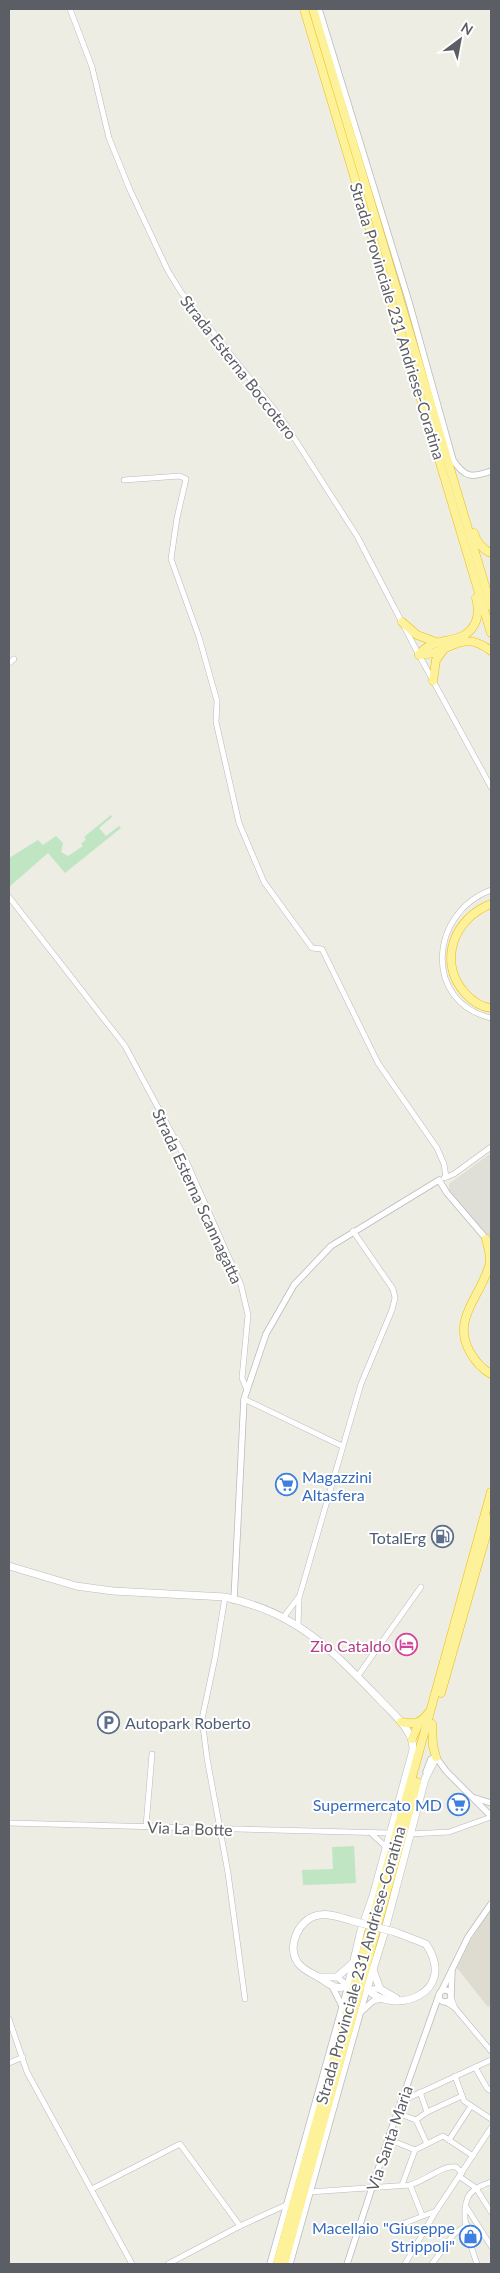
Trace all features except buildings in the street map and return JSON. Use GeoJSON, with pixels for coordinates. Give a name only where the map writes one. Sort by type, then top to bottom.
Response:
{"type":"FeatureCollection","features":[{"type":"Feature","properties":{"kind":"highway","name":"Strada Provinciale 231 Andriese-Coratina"},"geometry":{"type":"LineString","coordinates":[[304,9],[491,633]]}},
{"type":"Feature","properties":{"kind":"highway","name":"Strada Provinciale 231 Andriese-Coratina"},"geometry":{"type":"LineString","coordinates":[[313,9],[491,606]]}},
{"type":"Feature","properties":{"kind":"highway"},"geometry":{"type":"LineString","coordinates":[[460,501],[466,506],[475,539],[486,551],[491,552]]}},
{"type":"Feature","properties":{"kind":"highway"},"geometry":{"type":"LineString","coordinates":[[419,655],[423,648],[436,642],[459,639],[473,628],[478,611],[472,584],[473,572]]}},
{"type":"Feature","properties":{"kind":"highway"},"geometry":{"type":"LineString","coordinates":[[491,583],[491,594]]}},
{"type":"Feature","properties":{"kind":"highway"},"geometry":{"type":"LineString","coordinates":[[402,622],[417,635],[436,642]]}},
{"type":"Feature","properties":{"kind":"highway"},"geometry":{"type":"LineString","coordinates":[[419,655],[432,654],[464,641],[473,641],[491,651]]}},
{"type":"Feature","properties":{"kind":"highway"},"geometry":{"type":"LineString","coordinates":[[433,681],[436,660],[446,647]]}},
{"type":"Feature","properties":{"kind":"highway"},"geometry":{"type":"LineString","coordinates":[[491,904],[478,910],[463,923],[453,939],[450,959],[454,978],[459,986],[473,1001],[491,1008]]}},
{"type":"Feature","properties":{"kind":"highway"},"geometry":{"type":"LineString","coordinates":[[489,1242],[490,1264],[482,1283],[468,1307],[464,1319],[463,1332],[466,1344],[474,1359],[491,1374]]}},
{"type":"Feature","properties":{"kind":"highway"},"geometry":{"type":"LineString","coordinates":[[482,1283],[491,1276]]}},
{"type":"Feature","properties":{"kind":"highway","name":"Strada Provinciale 231 Andriese-Coratina"},"geometry":{"type":"LineString","coordinates":[[277,2264],[491,1492]]}},
{"type":"Feature","properties":{"kind":"highway","name":"Strada Provinciale 231 Andriese-Coratina"},"geometry":{"type":"LineString","coordinates":[[284,2264],[432,1724],[491,1518]]}},
{"type":"Feature","properties":{"kind":"highway"},"geometry":{"type":"LineString","coordinates":[[412,1739],[419,1723],[432,1708]]}},
{"type":"Feature","properties":{"kind":"highway"},"geometry":{"type":"LineString","coordinates":[[401,1722],[419,1723]]}},
{"type":"Feature","properties":{"kind":"highway"},"geometry":{"type":"LineString","coordinates":[[432,1724],[433,1746],[436,1757]]}},
{"type":"Feature","properties":{"kind":"main road"},"geometry":{"type":"LineString","coordinates":[[9,1566],[76,1586],[113,1591],[224,1597],[283,1618],[298,1626],[318,1641],[401,1722],[412,1739],[413,1750],[386,1847],[363,1924],[348,1986],[340,1989],[333,1988],[304,1969],[296,1959],[294,1946],[298,1930],[310,1918],[317,1915],[334,1916],[353,1921],[395,1932],[426,1944],[436,1963],[435,1975],[428,1988],[416,1998],[380,1999],[367,1989],[373,1968],[387,1925],[425,1779],[436,1757]]}},
{"type":"Feature","properties":{"kind":"main road"},"geometry":{"type":"LineString","coordinates":[[318,1977],[337,1977],[346,1971],[354,1961]]}},
{"type":"Feature","properties":{"kind":"main road"},"geometry":{"type":"LineString","coordinates":[[373,1968],[380,1989],[399,1999]]}},
{"type":"Feature","properties":{"kind":"street","name":"Strada Esterna Boccotero"},"geometry":{"type":"LineString","coordinates":[[70,9],[92,67],[109,138],[130,190],[168,271],[181,292],[282,419],[357,536],[491,787]]}},
{"type":"Feature","properties":{"kind":"street"},"geometry":{"type":"LineString","coordinates":[[319,9],[409,302],[453,460],[460,471],[469,476],[491,472]]}},
{"type":"Feature","properties":{"kind":"street"},"geometry":{"type":"LineString","coordinates":[[124,480],[180,476],[186,479],[177,518],[171,559],[199,637],[218,701],[216,722],[239,823],[264,882],[312,948],[322,949],[378,1063],[437,1148],[444,1164],[446,1177]]}},
{"type":"Feature","properties":{"kind":"street"},"geometry":{"type":"LineString","coordinates":[[9,663],[14,659]]}},
{"type":"Feature","properties":{"kind":"street"},"geometry":{"type":"LineString","coordinates":[[491,890],[467,903],[455,916],[446,932],[442,947],[443,968],[456,996],[471,1009],[491,1018]]}},
{"type":"Feature","properties":{"kind":"street","name":"Strada Esterna Scannagatta"},"geometry":{"type":"LineString","coordinates":[[9,897],[125,1046],[184,1156],[241,1284],[248,1315],[242,1378],[247,1390]]}},
{"type":"Feature","properties":{"kind":"street"},"geometry":{"type":"LineString","coordinates":[[234,1600],[244,1399],[266,1334],[294,1286],[330,1246],[439,1180],[454,1174],[491,1147]]}},
{"type":"Feature","properties":{"kind":"street"},"geometry":{"type":"LineString","coordinates":[[439,1180],[447,1194],[489,1242]]}},
{"type":"Feature","properties":{"kind":"street"},"geometry":{"type":"LineString","coordinates":[[298,1626],[299,1598],[342,1446],[361,1384],[385,1329],[395,1298],[393,1289],[353,1231]]}},
{"type":"Feature","properties":{"kind":"street"},"geometry":{"type":"LineString","coordinates":[[244,1399],[342,1446]]}},
{"type":"Feature","properties":{"kind":"street"},"geometry":{"type":"LineString","coordinates":[[357,1677],[421,1588]]}},
{"type":"Feature","properties":{"kind":"street"},"geometry":{"type":"LineString","coordinates":[[224,1597],[215,1658],[202,1719],[228,1873],[245,1999]]}},
{"type":"Feature","properties":{"kind":"street"},"geometry":{"type":"LineString","coordinates":[[283,1618],[299,1598]]}},
{"type":"Feature","properties":{"kind":"street"},"geometry":{"type":"LineString","coordinates":[[146,1826],[152,1754]]}},
{"type":"Feature","properties":{"kind":"street"},"geometry":{"type":"LineString","coordinates":[[425,1779],[429,1763],[436,1757],[446,1771],[491,1816]]}},
{"type":"Feature","properties":{"kind":"street"},"geometry":{"type":"LineString","coordinates":[[431,1768],[446,1771]]}},
{"type":"Feature","properties":{"kind":"street"},"geometry":{"type":"LineString","coordinates":[[471,1797],[491,1804],[489,1810],[491,1816]]}},
{"type":"Feature","properties":{"kind":"street"},"geometry":{"type":"LineString","coordinates":[[410,1834],[449,1832],[491,1816]]}},
{"type":"Feature","properties":{"kind":"street","name":"Via La Botte"},"geometry":{"type":"LineString","coordinates":[[9,1823],[390,1833]]}},
{"type":"Feature","properties":{"kind":"street"},"geometry":{"type":"LineString","coordinates":[[372,1833],[386,1847]]}},
{"type":"Feature","properties":{"kind":"street","name":"Via Santa Maria"},"geometry":{"type":"LineString","coordinates":[[347,2264],[371,2188],[440,1994],[454,1962],[468,1937],[491,1904]]}},
{"type":"Feature","properties":{"kind":"street","name":"Via Santa Maria"},"geometry":{"type":"LineString","coordinates":[[434,2012],[448,1999],[454,1962]]}},
{"type":"Feature","properties":{"kind":"street"},"geometry":{"type":"LineString","coordinates":[[270,2264],[348,1986],[337,1977]]}},
{"type":"Feature","properties":{"kind":"street"},"geometry":{"type":"LineString","coordinates":[[333,1988],[342,2006]]}},
{"type":"Feature","properties":{"kind":"street"},"geometry":{"type":"LineString","coordinates":[[290,2264],[367,1989],[380,1989]]}},
{"type":"Feature","properties":{"kind":"street"},"geometry":{"type":"LineString","coordinates":[[448,1999],[446,1990],[440,1994],[448,1999],[491,2050]]}},
{"type":"Feature","properties":{"kind":"street"},"geometry":{"type":"LineString","coordinates":[[361,2012],[367,2006],[380,1999]]}},
{"type":"Feature","properties":{"kind":"street"},"geometry":{"type":"LineString","coordinates":[[9,2019],[27,2072],[132,2264]]}},
{"type":"Feature","properties":{"kind":"street"},"geometry":{"type":"LineString","coordinates":[[9,2063],[23,2057]]}},
{"type":"Feature","properties":{"kind":"street"},"geometry":{"type":"LineString","coordinates":[[402,2101],[491,2060]]}},
{"type":"Feature","properties":{"kind":"street"},"geometry":{"type":"LineString","coordinates":[[475,2067],[487,2088],[491,2091]]}},
{"type":"Feature","properties":{"kind":"street"},"geometry":{"type":"LineString","coordinates":[[455,2076],[464,2101],[491,2119]]}},
{"type":"Feature","properties":{"kind":"street"},"geometry":{"type":"LineString","coordinates":[[420,2092],[427,2112]]}},
{"type":"Feature","properties":{"kind":"street"},"geometry":{"type":"LineString","coordinates":[[416,2120],[427,2112],[462,2096]]}},
{"type":"Feature","properties":{"kind":"street"},"geometry":{"type":"LineString","coordinates":[[449,2140],[471,2106]]}},
{"type":"Feature","properties":{"kind":"street"},"geometry":{"type":"LineString","coordinates":[[398,2113],[416,2120],[427,2144]]}},
{"type":"Feature","properties":{"kind":"street"},"geometry":{"type":"LineString","coordinates":[[405,2264],[436,2211],[491,2128]]}},
{"type":"Feature","properties":{"kind":"street"},"geometry":{"type":"LineString","coordinates":[[402,2185],[415,2150],[443,2136],[473,2156]]}},
{"type":"Feature","properties":{"kind":"street"},"geometry":{"type":"LineString","coordinates":[[388,2140],[415,2150]]}},
{"type":"Feature","properties":{"kind":"street"},"geometry":{"type":"LineString","coordinates":[[92,2189],[180,2144],[240,2226]]}},
{"type":"Feature","properties":{"kind":"street"},"geometry":{"type":"LineString","coordinates":[[309,2192],[410,2185],[422,2182],[447,2166],[456,2167],[461,2175],[476,2188],[491,2212]]}},
{"type":"Feature","properties":{"kind":"street"},"geometry":{"type":"LineString","coordinates":[[477,2264],[467,2226],[466,2207],[468,2197],[476,2188],[491,2182]]}},
{"type":"Feature","properties":{"kind":"street"},"geometry":{"type":"LineString","coordinates":[[410,2185],[422,2215]]}},
{"type":"Feature","properties":{"kind":"street"},"geometry":{"type":"LineString","coordinates":[[168,2264],[240,2226],[286,2205]]}},
{"type":"Feature","properties":{"kind":"street"},"geometry":{"type":"LineString","coordinates":[[466,2207],[491,2246]]}},
{"type":"Feature","properties":{"kind":"street"},"geometry":{"type":"LineString","coordinates":[[392,2228],[436,2211]]}},
{"type":"Feature","properties":{"kind":"street"},"geometry":{"type":"LineString","coordinates":[[432,2264],[454,2234],[467,2226]]}},
{"type":"Feature","properties":{"kind":"shaded area"},"geometry":{"type":"Polygon","coordinates":[[[491,1153],[491,1240],[449,1191],[449,1184],[491,1153]]]}},
{"type":"Feature","properties":{"kind":"shaded area"},"geometry":{"type":"Polygon","coordinates":[[[491,1909],[491,2004],[488,2007],[457,1968],[469,1943],[491,1909]]]}},
{"type":"Feature","properties":{"kind":"green space"},"geometry":{"type":"Polygon","coordinates":[[[111,815],[112,817],[99,828],[106,836],[119,826],[121,828],[65,873],[48,853],[9,887],[9,858],[38,840],[43,845],[56,836],[63,843],[61,852],[68,856],[83,846],[81,844],[86,839],[84,837],[111,815]]]}},
{"type":"Feature","properties":{"kind":"green space"},"geometry":{"type":"Polygon","coordinates":[[[354,1846],[356,1883],[303,1885],[302,1870],[333,1869],[332,1847],[354,1846]]]}},
{"type":"Feature","properties":{"kind":"place","name":"Magazzini Altasfera"},"geometry":{"type":"Point","coordinates":[286,1485]}},
{"type":"Feature","properties":{"kind":"place","name":"TotalErg"},"geometry":{"type":"Point","coordinates":[442,1537]}},
{"type":"Feature","properties":{"kind":"place","name":"Zio Cataldo"},"geometry":{"type":"Point","coordinates":[407,1645]}},
{"type":"Feature","properties":{"kind":"place","name":"Autopark Roberto"},"geometry":{"type":"Point","coordinates":[109,1722]}},
{"type":"Feature","properties":{"kind":"place","name":"Supermercato MD"},"geometry":{"type":"Point","coordinates":[458,1804]}},
{"type":"Feature","properties":{"kind":"place","name":"Macellaio \"Giuseppe Strippoli\""},"geometry":{"type":"Point","coordinates":[471,2236]}}]}
